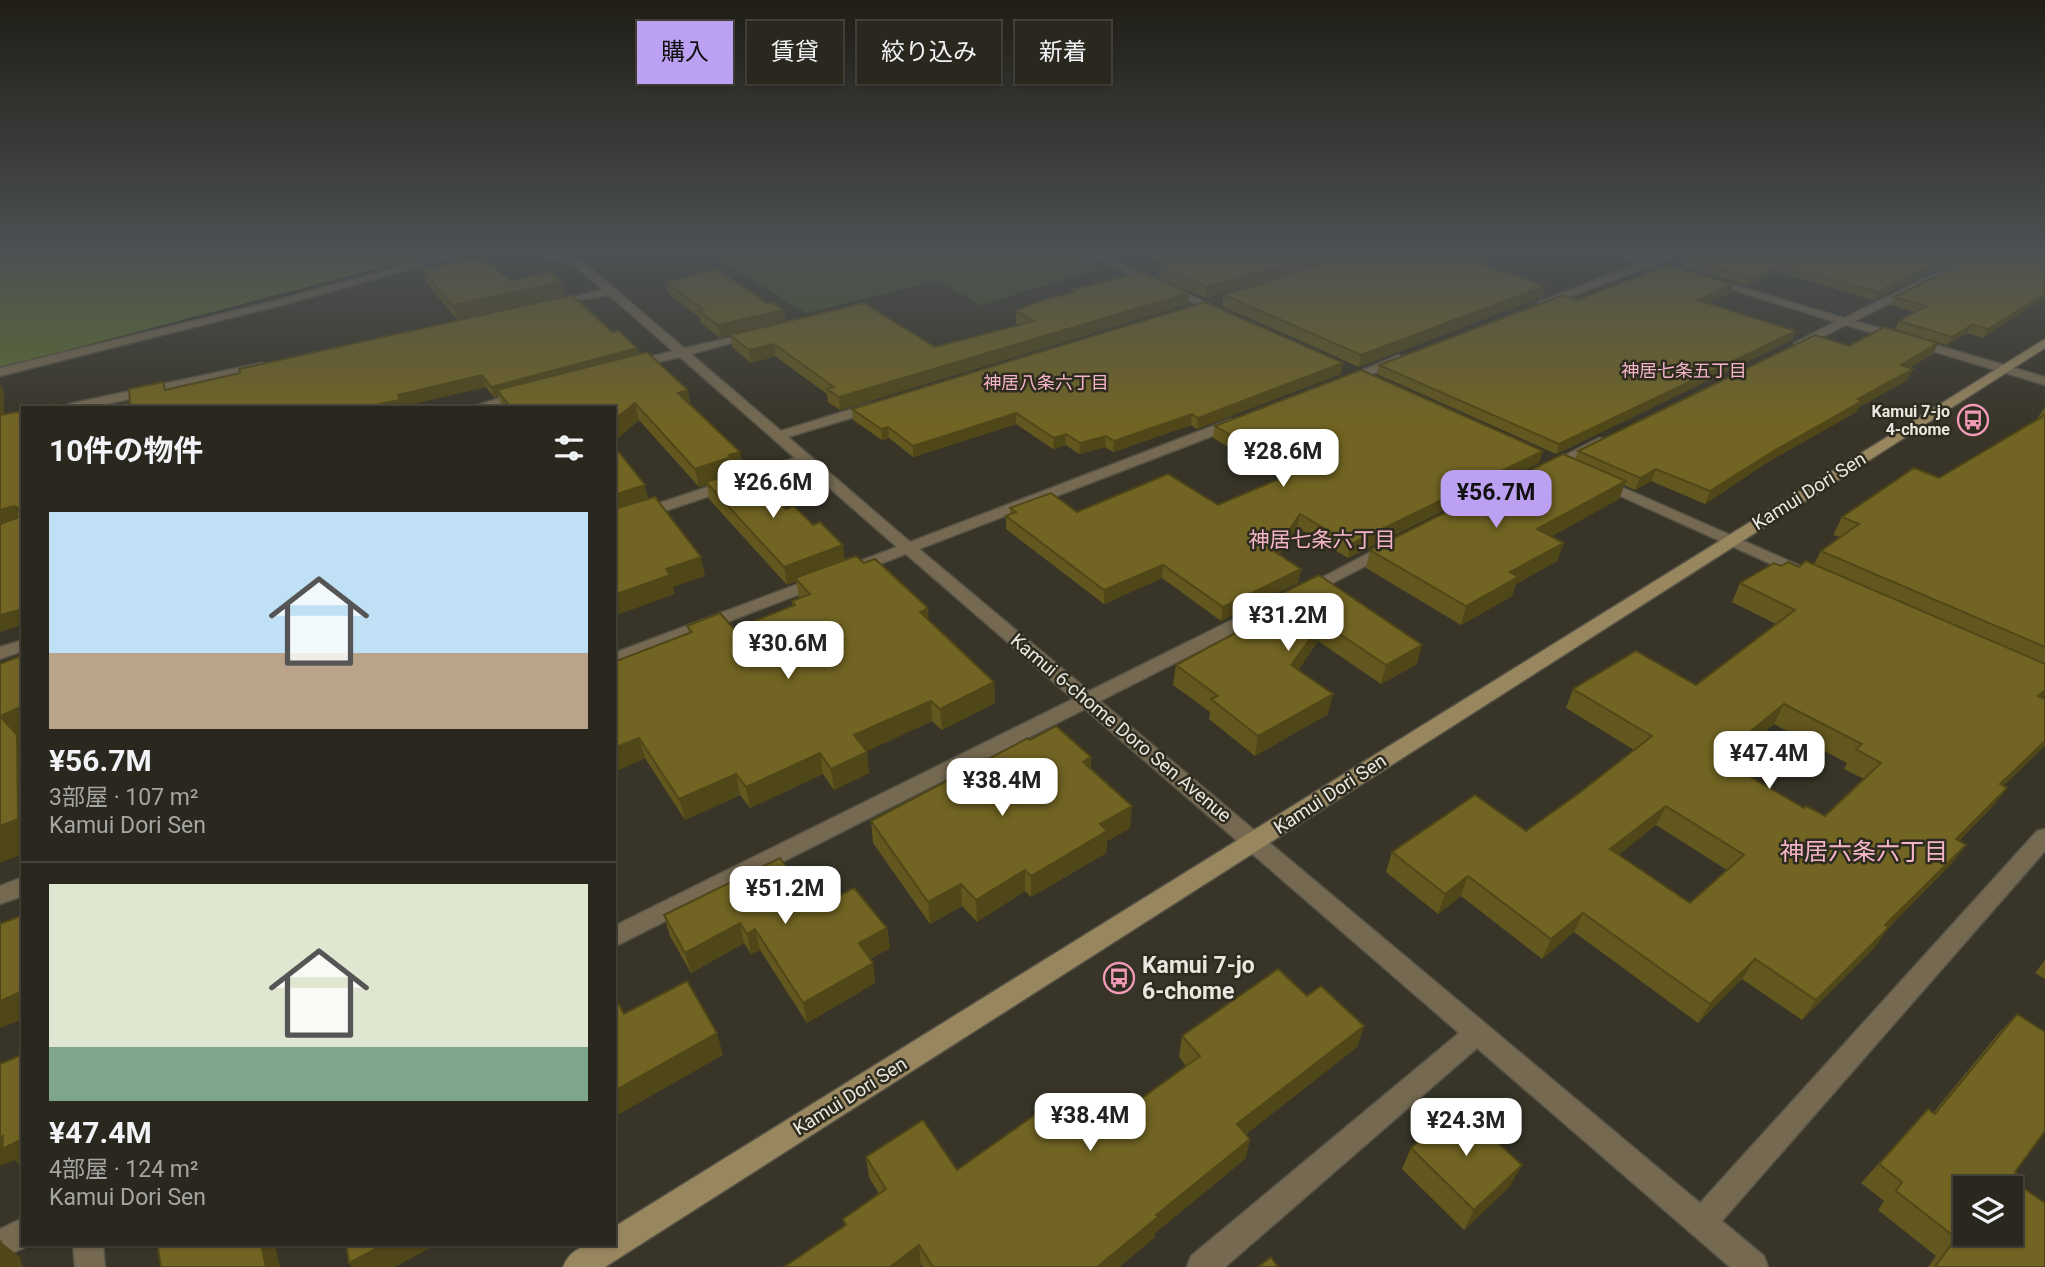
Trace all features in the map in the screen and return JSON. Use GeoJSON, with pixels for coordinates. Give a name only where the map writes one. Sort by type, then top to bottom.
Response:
{"type":"FeatureCollection","features":[{"type":"Feature","properties":{"kind":"street","name":"Kamui 6-chome Doro Sen Avenue"},"geometry":{"type":"LineString","coordinates":[[0,372],[253,309]]}},
{"type":"Feature","properties":{"kind":"street","name":"Kamui 6-chome Doro Sen Avenue"},"geometry":{"type":"LineString","coordinates":[[630,309],[1753,1267]]}},
{"type":"Feature","properties":{"kind":"street"},"geometry":{"type":"LineString","coordinates":[[1179,313],[1192,309]]}},
{"type":"Feature","properties":{"kind":"street"},"geometry":{"type":"LineString","coordinates":[[1221,309],[1230,315]]}},
{"type":"Feature","properties":{"kind":"street"},"geometry":{"type":"LineString","coordinates":[[1808,309],[1844,322],[2010,365],[2045,371]]}},
{"type":"Feature","properties":{"kind":"street"},"geometry":{"type":"LineString","coordinates":[[1842,309],[2010,365],[2045,381]]}},
{"type":"Feature","properties":{"kind":"street"},"geometry":{"type":"LineString","coordinates":[[1784,352],[1870,309]]}},
{"type":"Feature","properties":{"kind":"street"},"geometry":{"type":"LineString","coordinates":[[616,370],[771,330]]}},
{"type":"Feature","properties":{"kind":"street","name":"Kamui Dori Sen"},"geometry":{"type":"LineString","coordinates":[[616,1243],[2045,343]]}},
{"type":"Feature","properties":{"kind":"street"},"geometry":{"type":"LineString","coordinates":[[1323,389],[1412,354]]}},
{"type":"Feature","properties":{"kind":"street"},"geometry":{"type":"LineString","coordinates":[[1338,363],[1387,385]]}},
{"type":"Feature","properties":{"kind":"street"},"geometry":{"type":"LineString","coordinates":[[78,406],[272,364]]}},
{"type":"Feature","properties":{"kind":"street"},"geometry":{"type":"LineString","coordinates":[[481,406],[539,390]]}},
{"type":"Feature","properties":{"kind":"street"},"geometry":{"type":"LineString","coordinates":[[779,436],[886,403]]}},
{"type":"Feature","properties":{"kind":"street"},"geometry":{"type":"LineString","coordinates":[[616,659],[1245,418]]}},
{"type":"Feature","properties":{"kind":"street"},"geometry":{"type":"LineString","coordinates":[[1534,475],[1564,465],[1608,438]]}},
{"type":"Feature","properties":{"kind":"street"},"geometry":{"type":"LineString","coordinates":[[616,522],[806,459]]}},
{"type":"Feature","properties":{"kind":"street"},"geometry":{"type":"LineString","coordinates":[[1564,465],[1818,580]]}},
{"type":"Feature","properties":{"kind":"street"},"geometry":{"type":"LineString","coordinates":[[616,936],[1410,537]]}},
{"type":"Feature","properties":{"kind":"street"},"geometry":{"type":"LineString","coordinates":[[0,653],[21,646]]}},
{"type":"Feature","properties":{"kind":"street"},"geometry":{"type":"LineString","coordinates":[[1701,1223],[2045,837]]}},
{"type":"Feature","properties":{"kind":"street"},"geometry":{"type":"LineString","coordinates":[[0,895],[21,887]]}},
{"type":"Feature","properties":{"kind":"street"},"geometry":{"type":"LineString","coordinates":[[1202,1267],[1477,1033]]}},
{"type":"Feature","properties":{"kind":"street"},"geometry":{"type":"LineString","coordinates":[[0,1244],[21,1234]]}},
{"type":"Feature","properties":{"kind":"street"},"geometry":{"type":"LineString","coordinates":[[88,1246],[90,1267]]}},
{"type":"Feature","properties":{"kind":"street","name":"Kamui Dori Sen"},"geometry":{"type":"LineString","coordinates":[[578,1267],[612,1246]]}},
{"type":"Feature","properties":{"kind":"green space"},"geometry":{"type":"Polygon","coordinates":[[[0,309],[223,309],[0,368],[0,309]]]}},
{"type":"Feature","properties":{"kind":"green space"},"geometry":{"type":"Polygon","coordinates":[[[800,309],[822,309],[806,313],[800,309]]]}},
{"type":"Feature","properties":{"kind":"building"},"geometry":{"type":"Polygon","coordinates":[[[508,309],[587,309],[612,332],[619,331],[637,348],[491,387],[482,375],[398,395],[400,400],[380,404],[381,406],[117,406],[130,403],[129,389],[163,382],[165,390],[240,373],[239,369],[508,309]]]}},
{"type":"Feature","properties":{"kind":"building"},"geometry":{"type":"Polygon","coordinates":[[[838,309],[874,309],[935,347],[1034,321],[1016,311],[1135,309],[839,397],[827,389],[834,387],[774,344],[749,350],[730,335],[838,309]]]}},
{"type":"Feature","properties":{"kind":"building"},"geometry":{"type":"Polygon","coordinates":[[[1181,309],[1221,309],[1343,363],[1198,418],[1192,414],[1114,441],[1106,436],[1080,443],[1066,434],[1054,438],[1016,413],[913,446],[888,427],[881,429],[852,409],[1181,309]]]}},
{"type":"Feature","properties":{"kind":"building"},"geometry":{"type":"Polygon","coordinates":[[[1256,309],[1483,309],[1361,355],[1256,309]]]}},
{"type":"Feature","properties":{"kind":"building"},"geometry":{"type":"Polygon","coordinates":[[[1526,309],[1726,309],[1796,331],[1559,444],[1379,365],[1526,309]]]}},
{"type":"Feature","properties":{"kind":"building"},"geometry":{"type":"Polygon","coordinates":[[[1920,309],[2020,309],[1988,329],[1972,325],[1952,337],[1899,321],[1920,309]]]}},
{"type":"Feature","properties":{"kind":"building"},"geometry":{"type":"Polygon","coordinates":[[[784,310],[718,325],[699,311],[784,310]]]}},
{"type":"Feature","properties":{"kind":"building"},"geometry":{"type":"Polygon","coordinates":[[[1884,327],[1938,343],[1901,365],[1913,369],[1858,399],[1862,401],[1710,491],[1656,469],[1640,478],[1578,451],[1815,335],[1849,346],[1884,327]]]}},
{"type":"Feature","properties":{"kind":"building"},"geometry":{"type":"Polygon","coordinates":[[[647,352],[688,390],[678,393],[740,452],[695,469],[635,403],[616,418],[616,406],[509,406],[497,390],[647,352]]]}},
{"type":"Feature","properties":{"kind":"building"},"geometry":{"type":"Polygon","coordinates":[[[1361,370],[1543,451],[1351,544],[1300,514],[1275,552],[1301,569],[1223,607],[1163,565],[1104,590],[1006,516],[1016,512],[1010,508],[1051,493],[1077,512],[1168,474],[1218,505],[1296,472],[1215,426],[1361,370]]]}},
{"type":"Feature","properties":{"kind":"building"},"geometry":{"type":"Polygon","coordinates":[[[21,411],[21,610],[0,615],[0,524],[17,518],[18,508],[14,506],[0,510],[0,415],[21,411]]]}},
{"type":"Feature","properties":{"kind":"building"},"geometry":{"type":"Polygon","coordinates":[[[2045,415],[2045,647],[1821,551],[1859,524],[1842,517],[1914,468],[1939,478],[2045,415]]]}},
{"type":"Feature","properties":{"kind":"building"},"geometry":{"type":"Polygon","coordinates":[[[616,449],[645,485],[616,494],[616,449]]]}},
{"type":"Feature","properties":{"kind":"building"},"geometry":{"type":"Polygon","coordinates":[[[1563,454],[1626,481],[1537,529],[1564,543],[1510,572],[1518,577],[1466,606],[1370,550],[1563,454]]]}},
{"type":"Feature","properties":{"kind":"building"},"geometry":{"type":"Polygon","coordinates":[[[744,470],[786,509],[794,506],[813,525],[820,522],[843,545],[784,567],[706,482],[744,470]]]}},
{"type":"Feature","properties":{"kind":"building"},"geometry":{"type":"Polygon","coordinates":[[[655,497],[701,557],[666,569],[670,575],[616,594],[616,508],[655,497]]]}},
{"type":"Feature","properties":{"kind":"building"},"geometry":{"type":"Polygon","coordinates":[[[856,556],[864,563],[875,559],[928,608],[920,612],[994,682],[940,709],[931,701],[854,735],[867,752],[831,769],[820,753],[746,787],[736,774],[679,799],[639,738],[616,747],[616,661],[692,632],[687,626],[720,613],[734,629],[795,605],[792,601],[810,594],[795,578],[856,556]]]}},
{"type":"Feature","properties":{"kind":"building"},"geometry":{"type":"Polygon","coordinates":[[[1806,561],[2045,664],[2045,690],[2038,696],[2045,699],[2045,741],[2000,784],[2007,788],[1956,839],[1966,845],[1885,925],[1889,927],[1816,1000],[1755,959],[1710,1004],[1583,913],[1551,939],[1468,876],[1445,894],[1392,852],[1475,795],[1526,831],[1652,736],[1573,689],[1636,651],[1696,685],[1795,610],[1740,583],[1774,563],[1781,566],[1788,562],[1799,567],[1806,561]],[[1784,704],[1718,758],[1804,808],[1806,806],[1825,816],[1881,763],[1856,749],[1862,744],[1784,704]],[[1666,806],[1610,849],[1690,903],[1744,855],[1666,806]]]}},
{"type":"Feature","properties":{"kind":"building"},"geometry":{"type":"Polygon","coordinates":[[[1319,575],[1422,645],[1386,665],[1322,622],[1291,665],[1333,694],[1258,736],[1211,699],[1218,696],[1176,665],[1254,623],[1241,614],[1319,575]]]}},
{"type":"Feature","properties":{"kind":"building"},"geometry":{"type":"Polygon","coordinates":[[[21,656],[21,707],[0,716],[0,664],[21,656]]]}},
{"type":"Feature","properties":{"kind":"building"},"geometry":{"type":"Polygon","coordinates":[[[0,716],[17,735],[18,819],[0,826],[0,716]]]}},
{"type":"Feature","properties":{"kind":"building"},"geometry":{"type":"Polygon","coordinates":[[[1056,726],[1091,757],[1083,762],[1132,806],[1100,824],[1107,831],[1031,876],[1025,870],[976,900],[961,884],[928,902],[871,821],[1028,738],[1030,740],[1056,726]]]}},
{"type":"Feature","properties":{"kind":"building"},"geometry":{"type":"Polygon","coordinates":[[[780,858],[815,908],[854,888],[887,928],[859,943],[873,963],[803,1003],[755,929],[747,934],[740,923],[685,953],[664,915],[780,858]]]}},
{"type":"Feature","properties":{"kind":"building"},"geometry":{"type":"Polygon","coordinates":[[[21,916],[21,992],[0,1001],[0,924],[21,916]]]}},
{"type":"Feature","properties":{"kind":"building"},"geometry":{"type":"Polygon","coordinates":[[[1278,969],[1307,996],[1321,986],[1364,1026],[1237,1124],[1250,1139],[1097,1267],[933,1267],[919,1245],[890,1267],[784,1267],[846,1225],[843,1219],[886,1189],[866,1157],[923,1120],[957,1170],[1060,1097],[1091,1135],[1200,1056],[1182,1036],[1278,969]]]}},
{"type":"Feature","properties":{"kind":"building"},"geometry":{"type":"Polygon","coordinates":[[[687,981],[717,1033],[616,1090],[616,999],[624,1014],[687,981]]]}},
{"type":"Feature","properties":{"kind":"building"},"geometry":{"type":"Polygon","coordinates":[[[2017,1014],[2045,1032],[2045,1131],[2015,1172],[2020,1176],[1953,1176],[1953,1236],[1896,1191],[1902,1182],[1879,1164],[1928,1109],[1935,1114],[2017,1014]]]}},
{"type":"Feature","properties":{"kind":"building"},"geometry":{"type":"Polygon","coordinates":[[[21,1055],[21,1140],[2,1149],[3,1136],[0,1138],[0,1064],[21,1055]]]}},
{"type":"Feature","properties":{"kind":"building"},"geometry":{"type":"Polygon","coordinates":[[[1458,1106],[1522,1165],[1474,1210],[1411,1148],[1458,1106]]]}},
{"type":"Feature","properties":{"kind":"building"},"geometry":{"type":"Polygon","coordinates":[[[2023,1188],[2045,1203],[2045,1267],[1935,1267],[1953,1242],[1953,1246],[2023,1246],[2023,1188]]]}},
{"type":"Feature","properties":{"kind":"building"},"geometry":{"type":"Polygon","coordinates":[[[157,1246],[261,1246],[266,1267],[161,1267],[157,1246]]]}},
{"type":"Feature","properties":{"kind":"building"},"geometry":{"type":"Polygon","coordinates":[[[346,1246],[381,1246],[349,1263],[346,1246]]]}},
{"type":"Feature","properties":{"kind":"building"},"geometry":{"type":"Polygon","coordinates":[[[1271,1257],[1278,1267],[1258,1267],[1271,1257]]]}},
{"type":"Feature","properties":{"kind":"place","name":"Kamui 7-jo 4-chome"},"geometry":{"type":"Point","coordinates":[1973,420]}},
{"type":"Feature","properties":{"kind":"place","name":"Kamui 7-jo 6-chome"},"geometry":{"type":"Point","coordinates":[1119,978]}},
{"type":"Feature","properties":{"kind":"district","name":"神居七条五丁目"},"geometry":{"type":"Point","coordinates":[1684,370]}},
{"type":"Feature","properties":{"kind":"district","name":"神居八条六丁目"},"geometry":{"type":"Point","coordinates":[1046,382]}},
{"type":"Feature","properties":{"kind":"district","name":"神居七条六丁目"},"geometry":{"type":"Point","coordinates":[1322,540]}},
{"type":"Feature","properties":{"kind":"district","name":"神居六条六丁目"},"geometry":{"type":"Point","coordinates":[1864,852]}}]}
